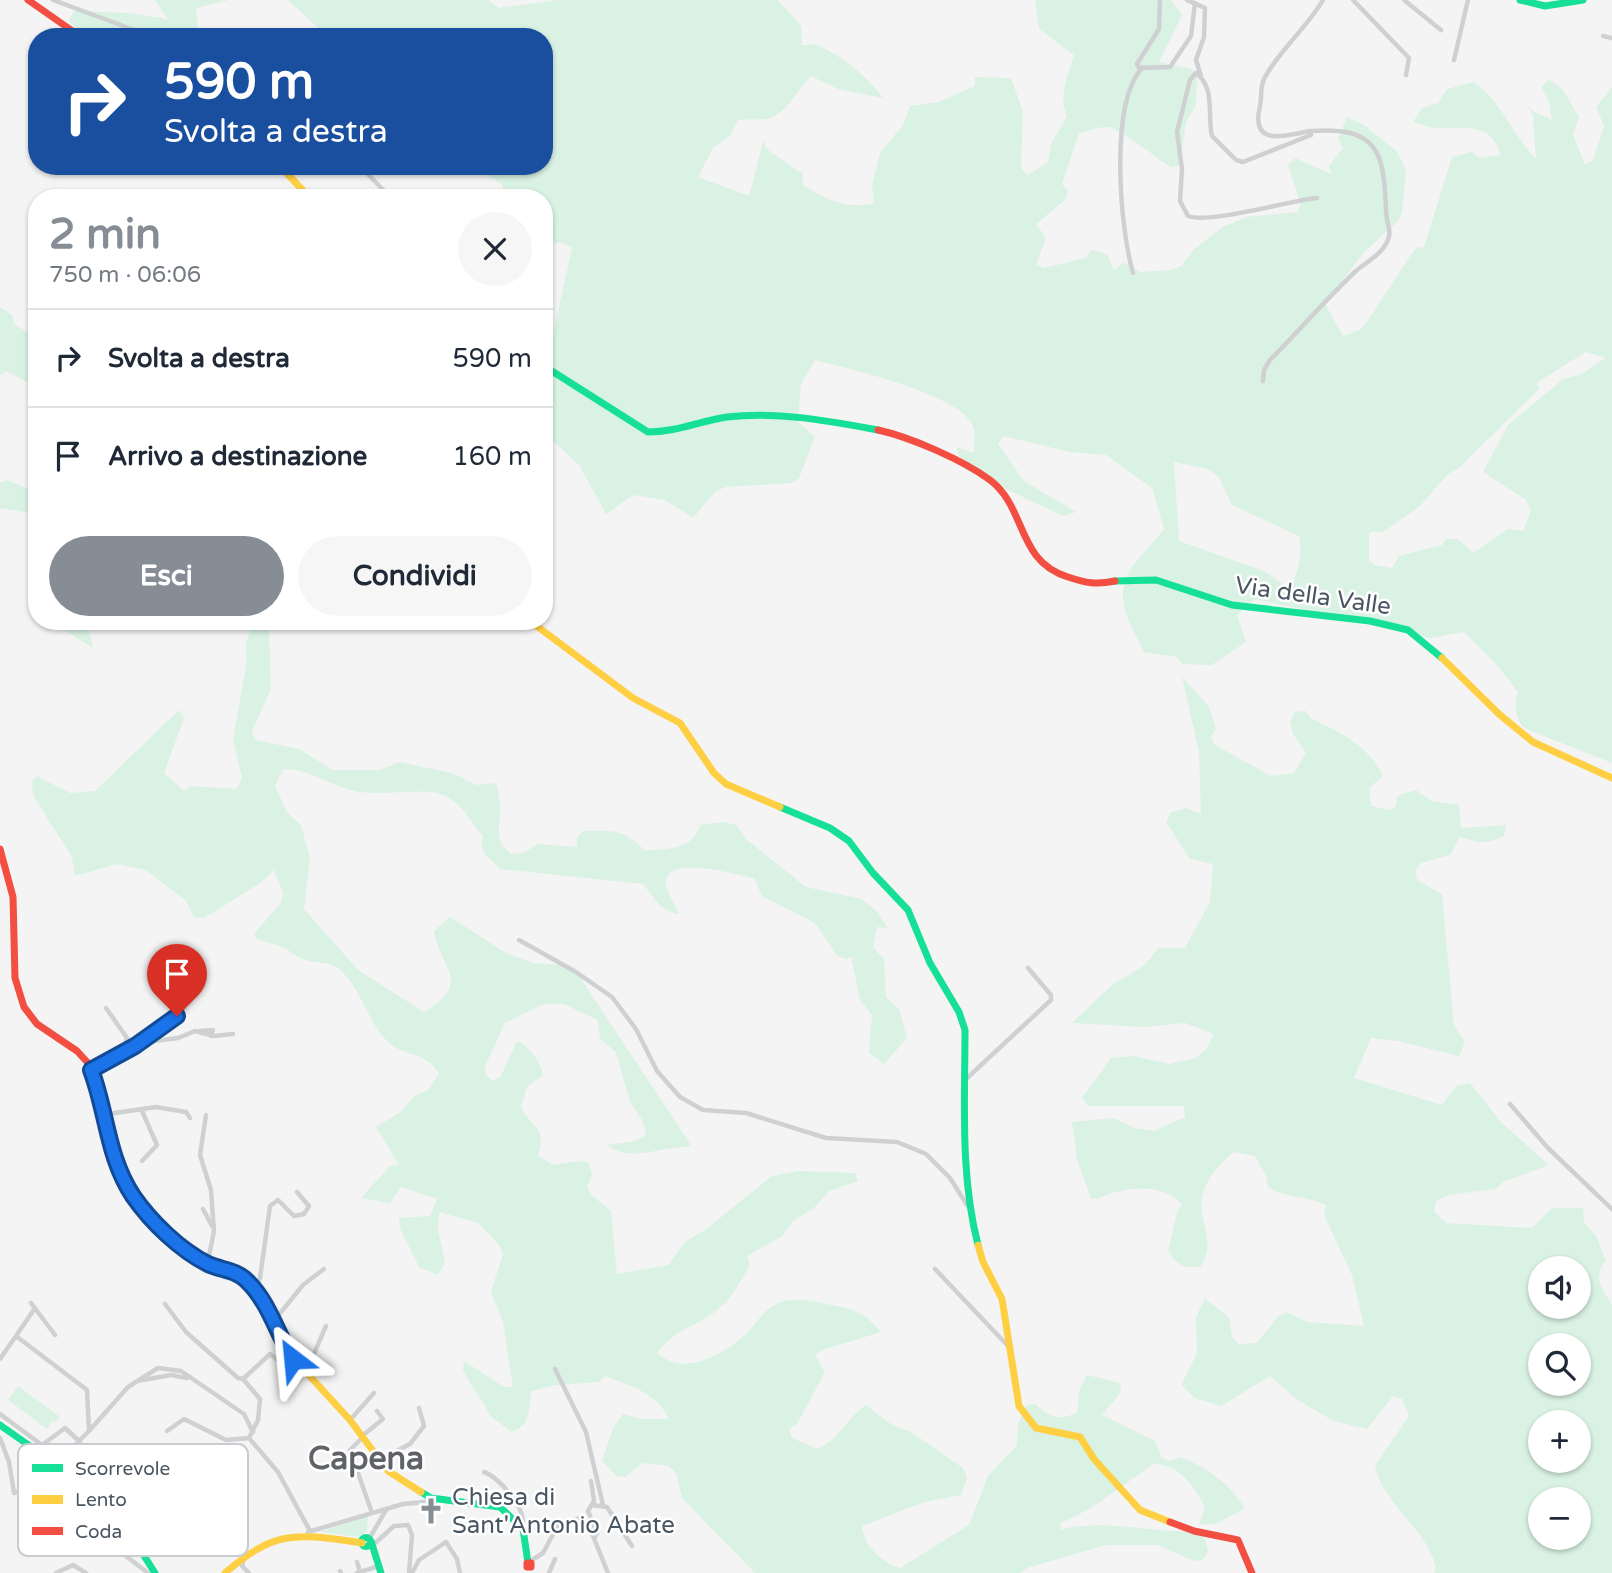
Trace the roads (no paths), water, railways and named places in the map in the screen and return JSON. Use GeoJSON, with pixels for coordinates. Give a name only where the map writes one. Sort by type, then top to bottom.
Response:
{"type":"FeatureCollection","features":[{"type":"Feature","properties":{"kind":"street"},"geometry":{"type":"LineString","coordinates":[[28,0],[68,28]]}},
{"type":"Feature","properties":{"kind":"street"},"geometry":{"type":"LineString","coordinates":[[53,0],[129,28]]}},
{"type":"Feature","properties":{"kind":"street"},"geometry":{"type":"LineString","coordinates":[[1160,0],[1159,29],[1137,64],[1142,68],[1170,68],[1191,36],[1195,4]]}},
{"type":"Feature","properties":{"kind":"street"},"geometry":{"type":"LineString","coordinates":[[1187,0],[1205,8]]}},
{"type":"Feature","properties":{"kind":"street"},"geometry":{"type":"LineString","coordinates":[[1206,0],[1204,37],[1196,60],[1212,109],[1211,135],[1238,161],[1247,162],[1280,145],[1309,136],[1310,131]]}},
{"type":"Feature","properties":{"kind":"street"},"geometry":{"type":"LineString","coordinates":[[1263,381],[1264,370],[1270,360],[1355,272],[1382,250],[1390,234],[1384,168],[1371,145],[1363,137],[1348,132],[1310,131],[1284,137],[1267,135],[1260,128],[1258,113],[1264,79],[1323,0]]}},
{"type":"Feature","properties":{"kind":"street"},"geometry":{"type":"LineString","coordinates":[[1353,0],[1408,57],[1406,75]]}},
{"type":"Feature","properties":{"kind":"street"},"geometry":{"type":"LineString","coordinates":[[1404,0],[1441,30]]}},
{"type":"Feature","properties":{"kind":"street"},"geometry":{"type":"LineString","coordinates":[[1454,60],[1468,0]]}},
{"type":"Feature","properties":{"kind":"street"},"geometry":{"type":"LineString","coordinates":[[1520,0],[1541,6],[1580,0]]}},
{"type":"Feature","properties":{"kind":"street"},"geometry":{"type":"LineString","coordinates":[[1603,36],[1612,38]]}},
{"type":"Feature","properties":{"kind":"street"},"geometry":{"type":"LineString","coordinates":[[1133,273],[1121,215],[1121,136],[1129,87],[1142,68]]}},
{"type":"Feature","properties":{"kind":"street"},"geometry":{"type":"LineString","coordinates":[[1203,80],[1198,74],[1191,78],[1178,127],[1182,169],[1180,201],[1184,212],[1204,219],[1286,201],[1317,198]]}},
{"type":"Feature","properties":{"kind":"street"},"geometry":{"type":"LineString","coordinates":[[288,175],[302,189]]}},
{"type":"Feature","properties":{"kind":"street"},"geometry":{"type":"LineString","coordinates":[[369,175],[382,189]]}},
{"type":"Feature","properties":{"kind":"street","name":"Via della Valle"},"geometry":{"type":"LineString","coordinates":[[553,371],[648,432],[666,432],[727,417],[817,418],[906,436],[990,481],[1012,510],[1034,557],[1055,573],[1094,585],[1130,578],[1156,580],[1231,605],[1370,621],[1404,629],[1421,638],[1527,737],[1552,753],[1612,778]]}},
{"type":"Feature","properties":{"kind":"street"},"geometry":{"type":"LineString","coordinates":[[542,630],[633,698],[680,723],[711,769],[726,784],[830,828],[849,841],[873,873],[908,910],[929,963],[959,1012],[966,1040],[964,1080],[968,1206],[981,1258],[1002,1299],[1019,1406],[1032,1426],[1045,1432],[1080,1437],[1130,1501],[1144,1512],[1194,1531],[1238,1540],[1252,1573]]}},
{"type":"Feature","properties":{"kind":"street"},"geometry":{"type":"LineString","coordinates":[[0,849],[13,897],[14,974],[20,999],[37,1024],[80,1053],[91,1070],[116,1158],[137,1202],[162,1230],[202,1260],[241,1276],[255,1291],[303,1376]]}},
{"type":"Feature","properties":{"kind":"street"},"geometry":{"type":"LineString","coordinates":[[519,940],[576,972],[619,1003],[642,1039],[657,1072],[680,1097],[703,1110],[746,1112],[826,1138],[897,1142],[926,1154],[950,1178],[968,1206]]}},
{"type":"Feature","properties":{"kind":"street"},"geometry":{"type":"LineString","coordinates":[[964,1080],[1051,1000],[1051,995],[1028,968]]}},
{"type":"Feature","properties":{"kind":"street"},"geometry":{"type":"LineString","coordinates":[[135,1046],[181,1012],[192,971]]}},
{"type":"Feature","properties":{"kind":"street"},"geometry":{"type":"LineString","coordinates":[[106,1008],[128,1040],[121,1053]]}},
{"type":"Feature","properties":{"kind":"street"},"geometry":{"type":"LineString","coordinates":[[91,1070],[146,1041],[178,1038],[199,1031],[211,1035],[233,1034]]}},
{"type":"Feature","properties":{"kind":"street"},"geometry":{"type":"LineString","coordinates":[[1510,1104],[1548,1149],[1612,1209]]}},
{"type":"Feature","properties":{"kind":"street"},"geometry":{"type":"LineString","coordinates":[[102,1115],[157,1107],[186,1112],[190,1118]]}},
{"type":"Feature","properties":{"kind":"street"},"geometry":{"type":"LineString","coordinates":[[142,1111],[157,1145],[142,1161]]}},
{"type":"Feature","properties":{"kind":"street"},"geometry":{"type":"LineString","coordinates":[[206,1115],[200,1155],[211,1188],[214,1231],[209,1256],[217,1267]]}},
{"type":"Feature","properties":{"kind":"street"},"geometry":{"type":"LineString","coordinates":[[255,1291],[260,1278],[271,1206],[278,1200],[294,1216],[304,1213],[309,1206],[297,1192]]}},
{"type":"Feature","properties":{"kind":"street"},"geometry":{"type":"LineString","coordinates":[[203,1209],[214,1231]]}},
{"type":"Feature","properties":{"kind":"street"},"geometry":{"type":"LineString","coordinates":[[273,1322],[303,1285],[324,1269]]}},
{"type":"Feature","properties":{"kind":"street"},"geometry":{"type":"LineString","coordinates":[[935,1269],[1008,1346]]}},
{"type":"Feature","properties":{"kind":"street"},"geometry":{"type":"LineString","coordinates":[[165,1304],[186,1332],[231,1373],[243,1379],[260,1397],[260,1412],[251,1435]]}},
{"type":"Feature","properties":{"kind":"street"},"geometry":{"type":"LineString","coordinates":[[0,1359],[33,1306],[55,1335]]}},
{"type":"Feature","properties":{"kind":"street"},"geometry":{"type":"LineString","coordinates":[[303,1376],[326,1326]]}},
{"type":"Feature","properties":{"kind":"street"},"geometry":{"type":"LineString","coordinates":[[16,1336],[86,1388],[90,1397],[89,1431]]}},
{"type":"Feature","properties":{"kind":"street"},"geometry":{"type":"LineString","coordinates":[[243,1379],[270,1354],[303,1376],[349,1420],[395,1478],[418,1492],[441,1500]]}},
{"type":"Feature","properties":{"kind":"street"},"geometry":{"type":"LineString","coordinates":[[285,1366],[294,1359]]}},
{"type":"Feature","properties":{"kind":"street"},"geometry":{"type":"LineString","coordinates":[[77,1444],[114,1399],[134,1382],[158,1368],[171,1368],[191,1378],[244,1414],[251,1435],[291,1493],[307,1532]]}},
{"type":"Feature","properties":{"kind":"street"},"geometry":{"type":"LineString","coordinates":[[555,1369],[586,1432],[603,1505],[632,1546]]}},
{"type":"Feature","properties":{"kind":"street"},"geometry":{"type":"LineString","coordinates":[[349,1420],[373,1393]]}},
{"type":"Feature","properties":{"kind":"street"},"geometry":{"type":"LineString","coordinates":[[379,1460],[416,1438],[424,1424],[419,1408]]}},
{"type":"Feature","properties":{"kind":"street"},"geometry":{"type":"LineString","coordinates":[[356,1562],[359,1573],[380,1570],[368,1543],[374,1513],[350,1450],[385,1417],[377,1411]]}},
{"type":"Feature","properties":{"kind":"street"},"geometry":{"type":"LineString","coordinates":[[0,1414],[40,1444]]}},
{"type":"Feature","properties":{"kind":"street"},"geometry":{"type":"LineString","coordinates":[[167,1431],[184,1419],[228,1441],[251,1435]]}},
{"type":"Feature","properties":{"kind":"street"},"geometry":{"type":"LineString","coordinates":[[1,1428],[23,1444]]}},
{"type":"Feature","properties":{"kind":"street"},"geometry":{"type":"LineString","coordinates":[[47,1444],[64,1429],[80,1442]]}},
{"type":"Feature","properties":{"kind":"street"},"geometry":{"type":"LineString","coordinates":[[0,1438],[9,1462],[14,1493],[18,1492]]}},
{"type":"Feature","properties":{"kind":"street"},"geometry":{"type":"LineString","coordinates":[[484,1472],[492,1476],[517,1504],[524,1520],[522,1527]]}},
{"type":"Feature","properties":{"kind":"street"},"geometry":{"type":"LineString","coordinates":[[591,1481],[592,1505],[588,1511],[597,1533],[594,1537]]}},
{"type":"Feature","properties":{"kind":"street"},"geometry":{"type":"LineString","coordinates":[[416,1502],[418,1492]]}},
{"type":"Feature","properties":{"kind":"street"},"geometry":{"type":"LineString","coordinates":[[248,1552],[259,1545],[387,1509],[416,1502],[441,1500],[500,1507],[522,1527],[530,1566]]}},
{"type":"Feature","properties":{"kind":"street"},"geometry":{"type":"LineString","coordinates":[[592,1505],[603,1505]]}},
{"type":"Feature","properties":{"kind":"street"},"geometry":{"type":"LineString","coordinates":[[373,1528],[387,1509]]}},
{"type":"Feature","properties":{"kind":"street"},"geometry":{"type":"LineString","coordinates":[[374,1513],[382,1517]]}},
{"type":"Feature","properties":{"kind":"street"},"geometry":{"type":"LineString","coordinates":[[530,1566],[546,1549],[558,1524],[569,1519],[582,1518],[594,1537],[608,1573]]}},
{"type":"Feature","properties":{"kind":"street"},"geometry":{"type":"LineString","coordinates":[[307,1532],[368,1543],[394,1526],[408,1525],[412,1535],[411,1573]]}},
{"type":"Feature","properties":{"kind":"street"},"geometry":{"type":"LineString","coordinates":[[411,1573],[419,1560],[446,1542],[457,1559],[460,1573]]}},
{"type":"Feature","properties":{"kind":"street"},"geometry":{"type":"LineString","coordinates":[[126,1556],[148,1573]]}},
{"type":"Feature","properties":{"kind":"street"},"geometry":{"type":"LineString","coordinates":[[143,1556],[155,1573]]}},
{"type":"Feature","properties":{"kind":"street"},"geometry":{"type":"LineString","coordinates":[[225,1573],[244,1556]]}},
{"type":"Feature","properties":{"kind":"street"},"geometry":{"type":"LineString","coordinates":[[246,1556],[242,1564],[249,1573]]}},
{"type":"Feature","properties":{"kind":"street"},"geometry":{"type":"LineString","coordinates":[[549,1573],[555,1559]]}},
{"type":"Feature","properties":{"kind":"street"},"geometry":{"type":"LineString","coordinates":[[56,1573],[73,1564],[86,1573]]}},
{"type":"Feature","properties":{"kind":"place","name":"Chiesa di Sant'Antonio Abate"},"geometry":{"type":"Point","coordinates":[431,1511]}},
{"type":"Feature","properties":{"kind":"district","name":"Capena"},"geometry":{"type":"Point","coordinates":[366,1459]}}]}
